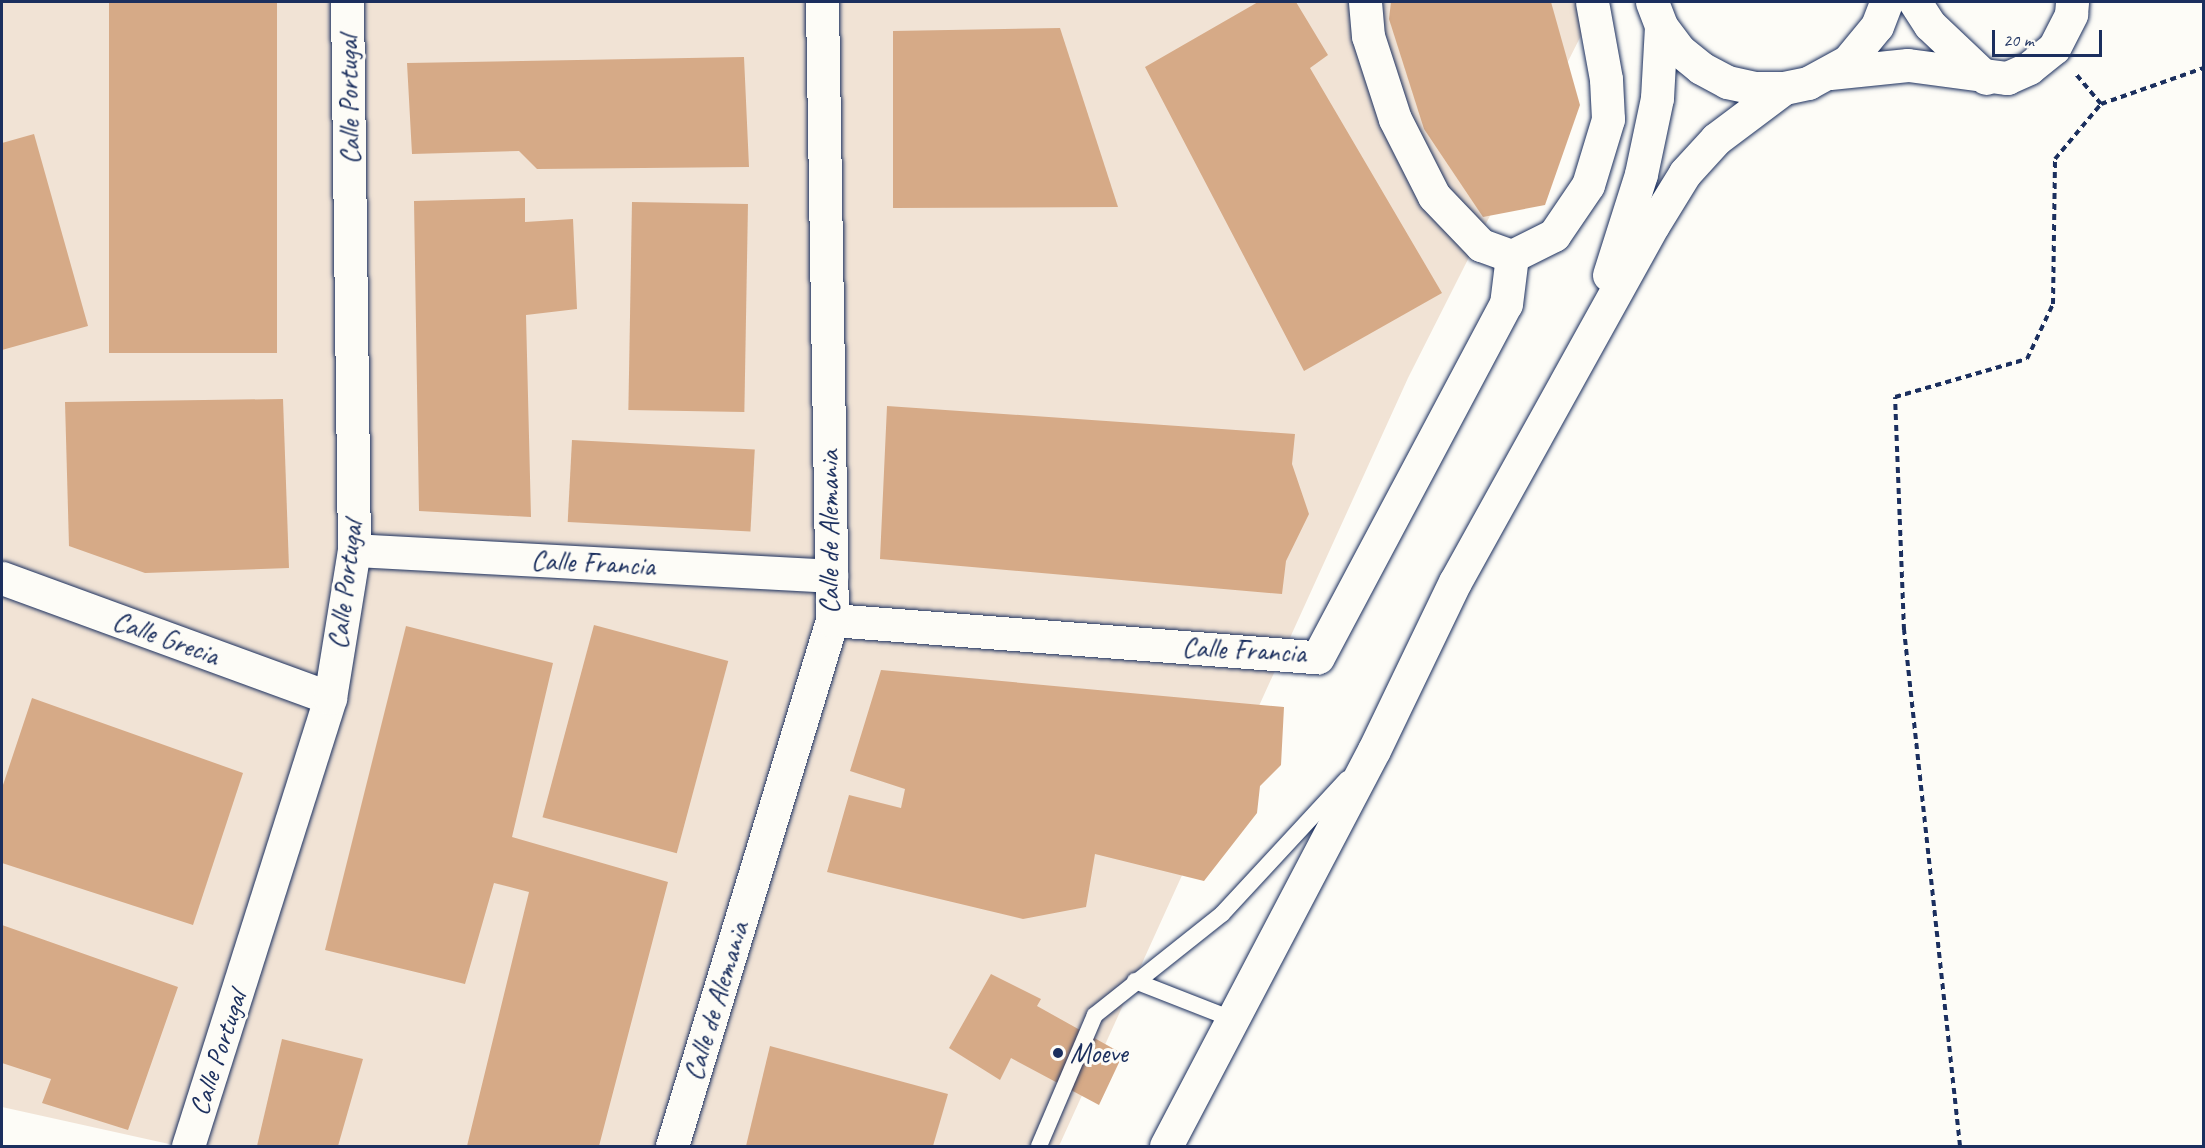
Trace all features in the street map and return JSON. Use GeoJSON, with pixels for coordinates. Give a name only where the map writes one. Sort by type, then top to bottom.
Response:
{"type":"FeatureCollection","features":[{"type":"Feature","properties":{"kind":"street","name":"Calle Portugal"},"geometry":{"type":"LineString","coordinates":[[188,1146],[330,698],[354,550],[347,2]]}},
{"type":"Feature","properties":{"kind":"street","name":"Calle de Alemania"},"geometry":{"type":"LineString","coordinates":[[672,1146],[832,620],[822,2]]}},
{"type":"Feature","properties":{"kind":"street"},"geometry":{"type":"LineString","coordinates":[[1365,2],[1368,36],[1395,119],[1434,196],[1481,245],[1512,256],[1554,235],[1588,185],[1608,119],[1606,79],[1592,2]]}},
{"type":"Feature","properties":{"kind":"street"},"geometry":{"type":"LineString","coordinates":[[1830,73],[1864,44],[1886,2]]}},
{"type":"Feature","properties":{"kind":"street"},"geometry":{"type":"LineString","coordinates":[[1916,2],[1930,25],[1986,78]]}},
{"type":"Feature","properties":{"kind":"street"},"geometry":{"type":"LineString","coordinates":[[1657,14],[1678,50],[1701,68],[1727,82],[1755,88],[1784,88],[1830,73],[1908,65],[1986,78],[2007,78],[2029,68],[2054,48],[2071,14],[2072,2]]}},
{"type":"Feature","properties":{"kind":"street"},"geometry":{"type":"LineString","coordinates":[[1590,335],[1641,174],[1657,98],[1657,14]]}},
{"type":"Feature","properties":{"kind":"street"},"geometry":{"type":"LineString","coordinates":[[1166,1146],[1374,750],[1455,582],[1590,335],[1685,173],[1716,139],[1784,88]]}},
{"type":"Feature","properties":{"kind":"street","name":"Calle Francia"},"geometry":{"type":"LineString","coordinates":[[832,620],[1318,657],[1506,304],[1512,256]]}},
{"type":"Feature","properties":{"kind":"street","name":"Calle Francia"},"geometry":{"type":"LineString","coordinates":[[354,550],[831,576]]}},
{"type":"Feature","properties":{"kind":"street","name":"Calle Grecia"},"geometry":{"type":"LineString","coordinates":[[2,578],[330,698]]}},
{"type":"Feature","properties":{"kind":"lane"},"geometry":{"type":"LineString","coordinates":[[1039,1146],[1095,1015],[1222,914],[1374,750]]}},
{"type":"Feature","properties":{"kind":"lane"},"geometry":{"type":"LineString","coordinates":[[1135,981],[1232,1019]]}},
{"type":"Feature","properties":{"kind":"path"},"geometry":{"type":"LineString","coordinates":[[2054,48],[2101,104]]}},
{"type":"Feature","properties":{"kind":"path"},"geometry":{"type":"LineString","coordinates":[[1960,1146],[1904,630],[1895,397],[2027,359],[2053,304],[2055,159],[2101,104],[2204,68]]}},
{"type":"Feature","properties":{"kind":"shaded area"},"geometry":{"type":"Polygon","coordinates":[[[2,2],[1598,2],[1408,378],[1059,1146],[178,1146],[2,1107],[2,2]]]}},
{"type":"Feature","properties":{"kind":"building"},"geometry":{"type":"Polygon","coordinates":[[[109,2],[277,2],[277,353],[109,353],[109,2]]]}},
{"type":"Feature","properties":{"kind":"building"},"geometry":{"type":"Polygon","coordinates":[[[1258,2],[1296,2],[1328,55],[1310,68],[1442,293],[1304,371],[1145,67],[1258,2]]]}},
{"type":"Feature","properties":{"kind":"building"},"geometry":{"type":"Polygon","coordinates":[[[1391,2],[1551,2],[1580,105],[1545,205],[1483,217],[1424,129],[1389,19],[1391,2]]]}},
{"type":"Feature","properties":{"kind":"building"},"geometry":{"type":"Polygon","coordinates":[[[1060,28],[1118,207],[893,208],[893,31],[1060,28]]]}},
{"type":"Feature","properties":{"kind":"building"},"geometry":{"type":"Polygon","coordinates":[[[744,57],[749,167],[537,169],[519,151],[412,154],[407,63],[744,57]]]}},
{"type":"Feature","properties":{"kind":"building"},"geometry":{"type":"Polygon","coordinates":[[[34,134],[88,326],[2,350],[2,143],[34,134]]]}},
{"type":"Feature","properties":{"kind":"building"},"geometry":{"type":"Polygon","coordinates":[[[525,198],[525,222],[573,219],[577,309],[526,315],[531,517],[419,511],[414,201],[525,198]]]}},
{"type":"Feature","properties":{"kind":"building"},"geometry":{"type":"Polygon","coordinates":[[[632,202],[748,204],[744,412],[628,410],[632,202]]]}},
{"type":"Feature","properties":{"kind":"building"},"geometry":{"type":"Polygon","coordinates":[[[283,399],[289,568],[145,573],[69,546],[65,402],[283,399]]]}},
{"type":"Feature","properties":{"kind":"building"},"geometry":{"type":"Polygon","coordinates":[[[887,406],[1295,434],[1292,464],[1309,514],[1286,561],[1282,594],[880,559],[887,406]]]}},
{"type":"Feature","properties":{"kind":"building"},"geometry":{"type":"Polygon","coordinates":[[[572,440],[755,450],[750,531],[568,522],[572,440]]]}},
{"type":"Feature","properties":{"kind":"building"},"geometry":{"type":"Polygon","coordinates":[[[594,625],[728,661],[677,853],[542,817],[594,625]]]}},
{"type":"Feature","properties":{"kind":"building"},"geometry":{"type":"Polygon","coordinates":[[[406,626],[553,663],[512,837],[668,882],[599,1146],[467,1146],[529,892],[494,883],[465,984],[325,950],[406,626]]]}},
{"type":"Feature","properties":{"kind":"building"},"geometry":{"type":"Polygon","coordinates":[[[881,670],[1284,707],[1281,765],[1260,786],[1257,813],[1204,881],[1095,854],[1086,907],[1023,919],[827,872],[849,795],[901,808],[905,789],[850,771],[881,670]]]}},
{"type":"Feature","properties":{"kind":"building"},"geometry":{"type":"Polygon","coordinates":[[[32,698],[243,773],[193,925],[2,863],[2,788],[32,698]]]}},
{"type":"Feature","properties":{"kind":"building"},"geometry":{"type":"Polygon","coordinates":[[[2,925],[178,987],[128,1130],[42,1103],[51,1079],[2,1063],[2,925]]]}},
{"type":"Feature","properties":{"kind":"building"},"geometry":{"type":"Polygon","coordinates":[[[991,974],[1041,999],[1037,1006],[1123,1054],[1099,1105],[1011,1058],[1000,1080],[949,1048],[991,974]]]}},
{"type":"Feature","properties":{"kind":"building"},"geometry":{"type":"Polygon","coordinates":[[[282,1039],[363,1059],[338,1146],[257,1146],[282,1039]]]}},
{"type":"Feature","properties":{"kind":"building"},"geometry":{"type":"Polygon","coordinates":[[[770,1046],[948,1094],[933,1146],[746,1146],[770,1046]]]}},
{"type":"Feature","properties":{"kind":"place","name":"Moeve"},"geometry":{"type":"Point","coordinates":[1058,1053]}}]}
